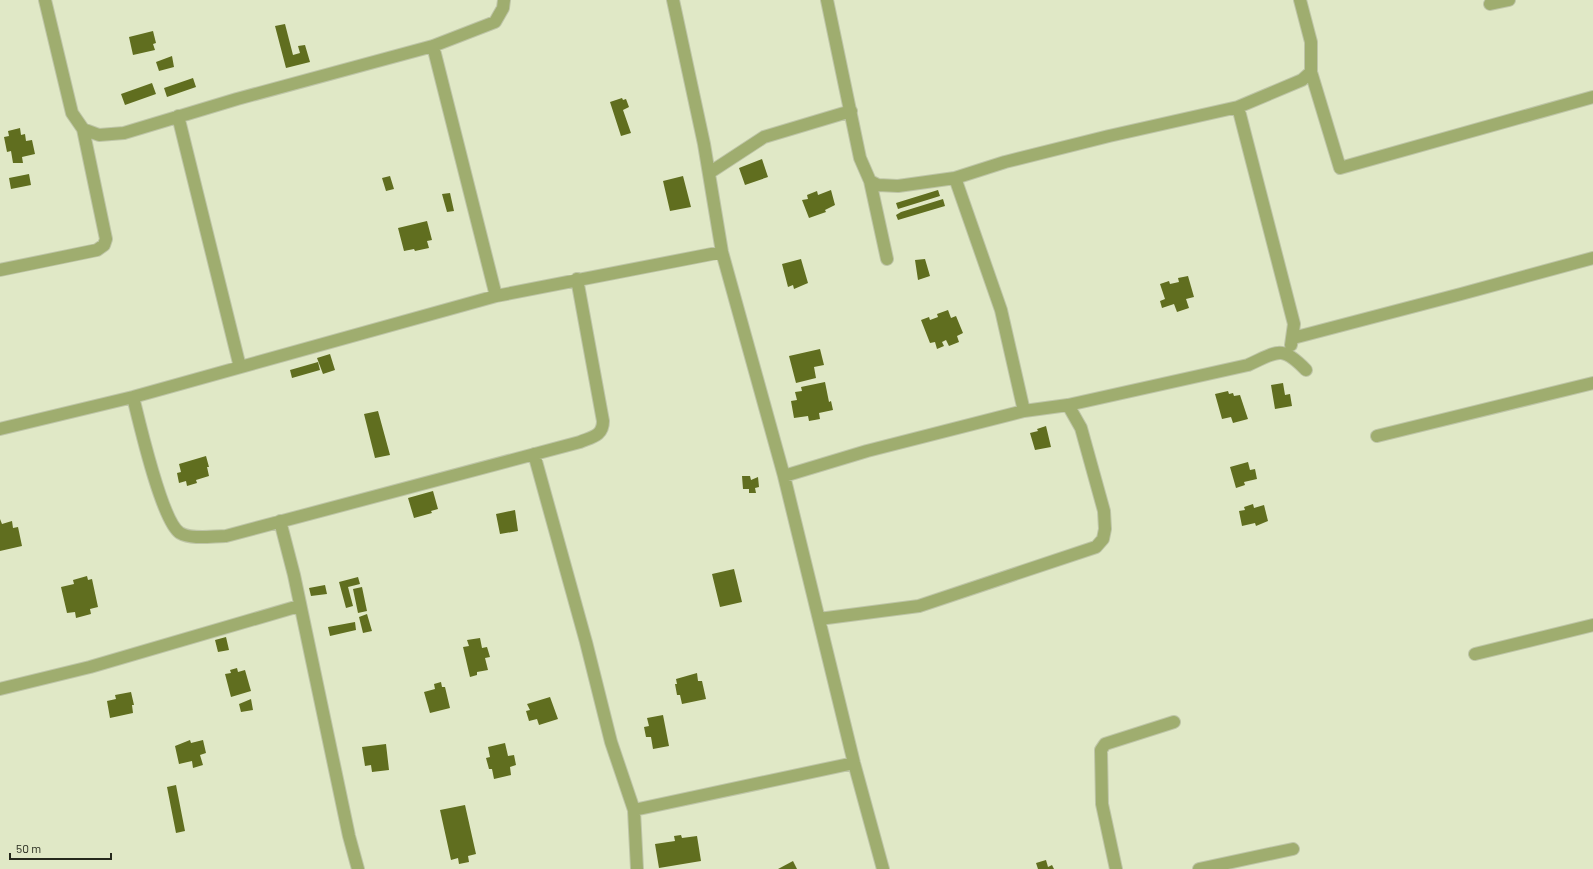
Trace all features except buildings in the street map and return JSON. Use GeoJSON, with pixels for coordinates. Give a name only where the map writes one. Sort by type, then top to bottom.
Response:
{"type":"FeatureCollection","features":[{"type":"Feature","properties":{"kind":"street"},"geometry":{"type":"LineString","coordinates":[[0,270],[97,250],[104,244],[106,239],[83,129],[72,113],[45,0]]}},
{"type":"Feature","properties":{"kind":"street"},"geometry":{"type":"LineString","coordinates":[[83,129],[99,135],[124,133],[178,116],[433,46],[495,22],[503,8],[504,0]]}},
{"type":"Feature","properties":{"kind":"street"},"geometry":{"type":"LineString","coordinates":[[673,0],[709,173],[722,252],[784,476],[854,762],[883,869]]}},
{"type":"Feature","properties":{"kind":"street"},"geometry":{"type":"LineString","coordinates":[[826,0],[851,110],[860,158],[870,181],[887,259]]}},
{"type":"Feature","properties":{"kind":"street"},"geometry":{"type":"LineString","coordinates":[[1300,0],[1311,42],[1311,72],[1340,168],[1593,97]]}},
{"type":"Feature","properties":{"kind":"street"},"geometry":{"type":"LineString","coordinates":[[1490,4],[1509,0]]}},
{"type":"Feature","properties":{"kind":"street"},"geometry":{"type":"LineString","coordinates":[[433,46],[496,296]]}},
{"type":"Feature","properties":{"kind":"street"},"geometry":{"type":"LineString","coordinates":[[870,181],[878,185],[898,186],[955,178],[1005,162],[1109,136],[1238,107],[1302,80],[1311,72]]}},
{"type":"Feature","properties":{"kind":"street"},"geometry":{"type":"LineString","coordinates":[[1238,107],[1294,324],[1293,338],[1289,355]]}},
{"type":"Feature","properties":{"kind":"street"},"geometry":{"type":"LineString","coordinates":[[709,173],[764,137],[851,110]]}},
{"type":"Feature","properties":{"kind":"street"},"geometry":{"type":"LineString","coordinates":[[178,116],[240,367]]}},
{"type":"Feature","properties":{"kind":"street"},"geometry":{"type":"LineString","coordinates":[[955,178],[1001,310],[1024,411]]}},
{"type":"Feature","properties":{"kind":"street"},"geometry":{"type":"LineString","coordinates":[[0,429],[133,397],[496,296],[577,279],[722,252]]}},
{"type":"Feature","properties":{"kind":"street"},"geometry":{"type":"LineString","coordinates":[[1293,338],[1593,258]]}},
{"type":"Feature","properties":{"kind":"street"},"geometry":{"type":"LineString","coordinates":[[133,397],[155,483],[173,526],[181,533],[193,536],[226,536],[580,442],[599,434],[603,428],[602,409],[577,279]]}},
{"type":"Feature","properties":{"kind":"street"},"geometry":{"type":"LineString","coordinates":[[784,476],[867,452],[1024,411],[1068,405],[1248,365],[1271,354],[1280,352],[1289,355],[1306,370]]}},
{"type":"Feature","properties":{"kind":"street"},"geometry":{"type":"LineString","coordinates":[[1377,436],[1593,383]]}},
{"type":"Feature","properties":{"kind":"street"},"geometry":{"type":"LineString","coordinates":[[819,619],[918,606],[1096,547],[1104,534],[1104,511],[1081,428],[1068,405]]}},
{"type":"Feature","properties":{"kind":"street"},"geometry":{"type":"LineString","coordinates":[[534,454],[586,642],[611,742],[634,810],[637,869]]}},
{"type":"Feature","properties":{"kind":"street"},"geometry":{"type":"LineString","coordinates":[[280,521],[294,575],[299,606],[349,836],[358,869]]}},
{"type":"Feature","properties":{"kind":"street"},"geometry":{"type":"LineString","coordinates":[[0,689],[90,667],[299,606]]}},
{"type":"Feature","properties":{"kind":"street"},"geometry":{"type":"LineString","coordinates":[[1475,654],[1593,625]]}},
{"type":"Feature","properties":{"kind":"street"},"geometry":{"type":"LineString","coordinates":[[1116,869],[1102,804],[1101,750],[1105,744],[1174,722]]}},
{"type":"Feature","properties":{"kind":"street"},"geometry":{"type":"LineString","coordinates":[[634,810],[854,762]]}},
{"type":"Feature","properties":{"kind":"street"},"geometry":{"type":"LineString","coordinates":[[1199,869],[1293,849]]}}]}
